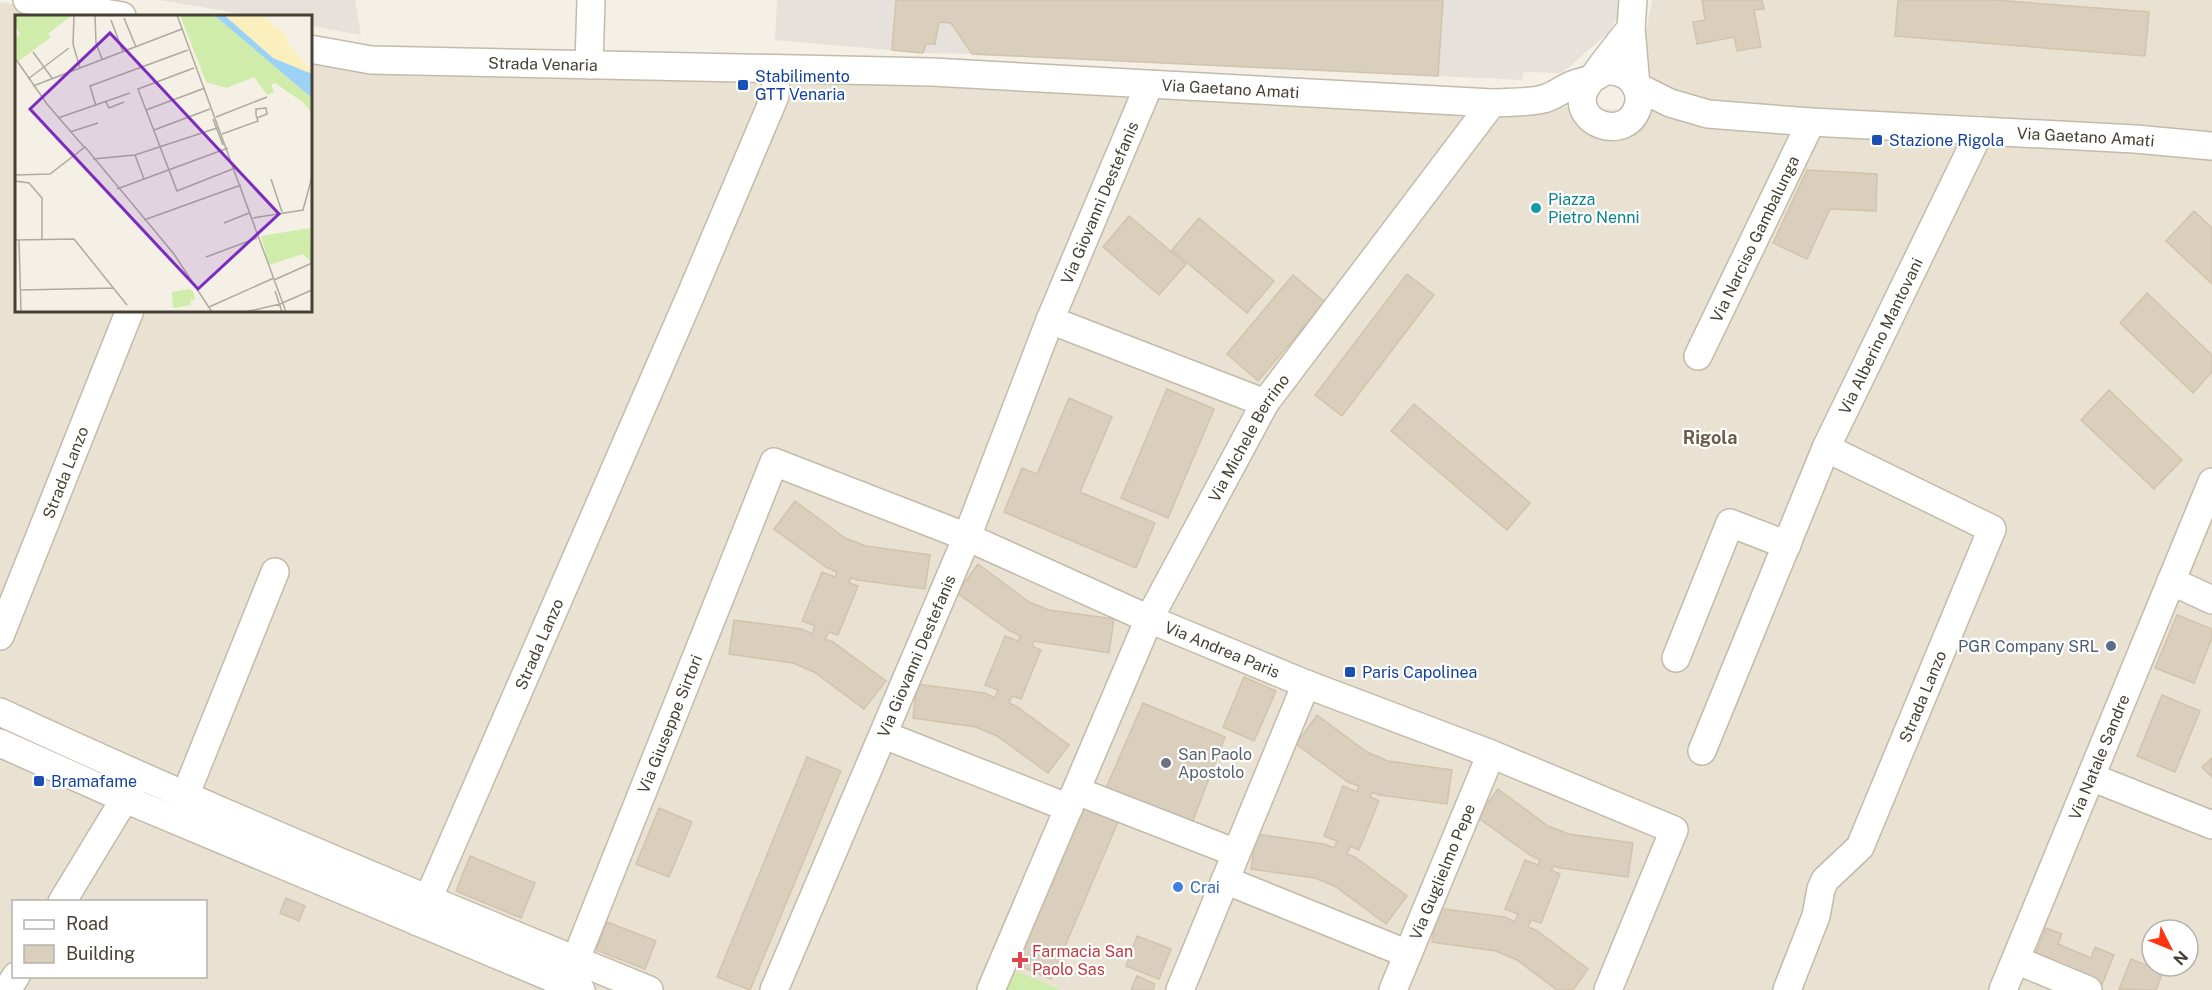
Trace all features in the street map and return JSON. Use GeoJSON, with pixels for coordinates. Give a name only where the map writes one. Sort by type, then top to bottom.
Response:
{"type":"FeatureCollection","features":[{"type":"Feature","properties":{"kind":"street"},"geometry":{"type":"LineString","coordinates":[[27,0],[116,15]]}},
{"type":"Feature","properties":{"kind":"street"},"geometry":{"type":"LineString","coordinates":[[589,65],[591,0]]}},
{"type":"Feature","properties":{"kind":"street"},"geometry":{"type":"LineString","coordinates":[[1631,28],[1592,78],[1582,97],[1586,112],[1594,122],[1602,126],[1612,128],[1621,126],[1636,113],[1639,104],[1631,28],[1633,0]]}},
{"type":"Feature","properties":{"kind":"street","name":"Strada Venaria"},"geometry":{"type":"LineString","coordinates":[[312,49],[371,60],[917,72]]}},
{"type":"Feature","properties":{"kind":"street","name":"Strada Lanzo"},"geometry":{"type":"LineString","coordinates":[[423,911],[775,96],[776,69]]}},
{"type":"Feature","properties":{"kind":"street"},"geometry":{"type":"LineString","coordinates":[[1592,78],[1606,71],[1615,71],[1631,79],[1636,86]]}},
{"type":"Feature","properties":{"kind":"street","name":"Via Gaetano Amati"},"geometry":{"type":"LineString","coordinates":[[917,72],[1492,103],[1544,99],[1586,112]]}},
{"type":"Feature","properties":{"kind":"street","name":"Via Gaetano Amati"},"geometry":{"type":"LineString","coordinates":[[1544,99],[1592,78]]}},
{"type":"Feature","properties":{"kind":"street","name":"Via Giovanni Destefanis"},"geometry":{"type":"LineString","coordinates":[[774,990],[967,537],[1050,320],[1149,86]]}},
{"type":"Feature","properties":{"kind":"street","name":"Via Gaetano Amati"},"geometry":{"type":"LineString","coordinates":[[1636,86],[1670,103],[1708,114],[1811,122],[2135,139],[2212,146]]}},
{"type":"Feature","properties":{"kind":"street","name":"Via Michele Berrino"},"geometry":{"type":"LineString","coordinates":[[992,990],[1149,619],[1265,404],[1492,103]]}},
{"type":"Feature","properties":{"kind":"street","name":"Via Gaetano Amati"},"geometry":{"type":"LineString","coordinates":[[1629,120],[1642,117],[1684,118],[1708,114]]}},
{"type":"Feature","properties":{"kind":"street","name":"Via Narciso Gambalunga"},"geometry":{"type":"LineString","coordinates":[[1698,356],[1811,122]]}},
{"type":"Feature","properties":{"kind":"street","name":"Via Alberino Mantovani"},"geometry":{"type":"LineString","coordinates":[[1701,751],[1826,448],[1980,131]]}},
{"type":"Feature","properties":{"kind":"street","name":"Strada Lanzo"},"geometry":{"type":"LineString","coordinates":[[0,636],[129,312]]}},
{"type":"Feature","properties":{"kind":"street"},"geometry":{"type":"LineString","coordinates":[[1050,320],[1265,404]]}},
{"type":"Feature","properties":{"kind":"street","name":"Strada Lanzo"},"geometry":{"type":"LineString","coordinates":[[1787,990],[1816,916],[1825,880],[1860,847],[1992,529],[1826,448]]}},
{"type":"Feature","properties":{"kind":"street","name":"Via Andrea Paris"},"geometry":{"type":"LineString","coordinates":[[774,462],[967,537],[1149,619],[1306,684],[1491,754],[1674,830],[1608,990]]}},
{"type":"Feature","properties":{"kind":"street","name":"Via Giuseppe Sirtori"},"geometry":{"type":"LineString","coordinates":[[575,978],[774,462]]}},
{"type":"Feature","properties":{"kind":"street","name":"Via Natale Sandre"},"geometry":{"type":"LineString","coordinates":[[2016,960],[2212,482]]}},
{"type":"Feature","properties":{"kind":"street"},"geometry":{"type":"LineString","coordinates":[[1676,658],[1730,523],[1787,545]]}},
{"type":"Feature","properties":{"kind":"street"},"geometry":{"type":"LineString","coordinates":[[185,796],[274,572]]}},
{"type":"Feature","properties":{"kind":"street"},"geometry":{"type":"LineString","coordinates":[[2171,581],[2212,600]]}},
{"type":"Feature","properties":{"kind":"street"},"geometry":{"type":"LineString","coordinates":[[1180,990],[1306,684]]}},
{"type":"Feature","properties":{"kind":"street"},"geometry":{"type":"LineString","coordinates":[[0,712],[185,796],[423,911],[575,978],[649,990]]}},
{"type":"Feature","properties":{"kind":"street"},"geometry":{"type":"LineString","coordinates":[[884,735],[1236,853]]}},
{"type":"Feature","properties":{"kind":"street"},"geometry":{"type":"LineString","coordinates":[[0,743],[125,799],[423,911]]}},
{"type":"Feature","properties":{"kind":"street","name":"Via Guglielmo Pepe"},"geometry":{"type":"LineString","coordinates":[[1393,990],[1491,754]]}},
{"type":"Feature","properties":{"kind":"street"},"geometry":{"type":"LineString","coordinates":[[63,900],[138,776]]}},
{"type":"Feature","properties":{"kind":"street"},"geometry":{"type":"LineString","coordinates":[[2091,777],[2212,825]]}},
{"type":"Feature","properties":{"kind":"street"},"geometry":{"type":"LineString","coordinates":[[1225,880],[1408,954]]}},
{"type":"Feature","properties":{"kind":"street"},"geometry":{"type":"LineString","coordinates":[[2004,990],[2016,960],[2088,990]]}},
{"type":"Feature","properties":{"kind":"shaded area"},"geometry":{"type":"Polygon","coordinates":[[[159,0],[355,0],[361,35],[312,26],[312,15],[249,15],[159,0]]]}},
{"type":"Feature","properties":{"kind":"shaded area","name":"Stabilimento GTT Venaria"},"geometry":{"type":"Polygon","coordinates":[[[777,0],[1619,0],[1618,16],[1608,33],[1562,73],[1524,72],[1522,80],[923,53],[775,40],[777,0]]]}},
{"type":"Feature","properties":{"kind":"shaded area"},"geometry":{"type":"Polygon","coordinates":[[[1652,0],[2212,0],[2212,990],[0,990],[0,2],[75,15],[15,15],[15,312],[312,312],[312,53],[552,76],[775,83],[1149,85],[1624,110],[1642,52],[1652,0]]]}},
{"type":"Feature","properties":{"kind":"green space"},"geometry":{"type":"Polygon","coordinates":[[[1011,969],[1061,990],[1002,990],[1011,969]]]}},
{"type":"Feature","properties":{"kind":"building","name":"Stabilimento GTT Venaria"},"geometry":{"type":"Polygon","coordinates":[[[896,0],[1443,0],[1438,76],[972,54],[951,23],[939,22],[935,44],[926,44],[923,53],[892,50],[896,0]]]}},
{"type":"Feature","properties":{"kind":"building"},"geometry":{"type":"Polygon","coordinates":[[[1702,0],[1762,0],[1764,9],[1754,10],[1761,47],[1737,51],[1734,37],[1697,44],[1693,22],[1705,20],[1702,0]]]}},
{"type":"Feature","properties":{"kind":"building"},"geometry":{"type":"Polygon","coordinates":[[[1898,0],[1995,0],[2149,12],[2145,56],[1895,36],[1898,0]]]}},
{"type":"Feature","properties":{"kind":"building"},"geometry":{"type":"Polygon","coordinates":[[[1807,170],[1877,174],[1876,211],[1830,209],[1807,259],[1773,243],[1807,170]]]}},
{"type":"Feature","properties":{"kind":"building"},"geometry":{"type":"Polygon","coordinates":[[[2194,211],[2212,228],[2212,284],[2166,241],[2194,211]]]}},
{"type":"Feature","properties":{"kind":"building"},"geometry":{"type":"Polygon","coordinates":[[[1129,216],[1186,264],[1159,295],[1103,247],[1129,216]]]}},
{"type":"Feature","properties":{"kind":"building"},"geometry":{"type":"Polygon","coordinates":[[[1199,218],[1274,281],[1247,313],[1172,250],[1199,218]]]}},
{"type":"Feature","properties":{"kind":"building"},"geometry":{"type":"Polygon","coordinates":[[[1407,274],[1434,295],[1342,416],[1315,395],[1407,274]]]}},
{"type":"Feature","properties":{"kind":"building"},"geometry":{"type":"Polygon","coordinates":[[[1293,275],[1325,302],[1258,381],[1227,354],[1293,275]]]}},
{"type":"Feature","properties":{"kind":"building"},"geometry":{"type":"Polygon","coordinates":[[[2147,293],[2212,355],[2212,372],[2193,393],[2120,323],[2147,293]]]}},
{"type":"Feature","properties":{"kind":"building"},"geometry":{"type":"Polygon","coordinates":[[[1167,389],[1214,409],[1168,518],[1121,498],[1167,389]]]}},
{"type":"Feature","properties":{"kind":"building"},"geometry":{"type":"Polygon","coordinates":[[[2109,390],[2182,460],[2154,489],[2081,420],[2109,390]]]}},
{"type":"Feature","properties":{"kind":"building"},"geometry":{"type":"Polygon","coordinates":[[[1069,398],[1112,417],[1080,492],[1155,523],[1136,568],[1004,512],[1022,468],[1037,474],[1069,398]]]}},
{"type":"Feature","properties":{"kind":"building"},"geometry":{"type":"Polygon","coordinates":[[[1414,404],[1530,503],[1507,530],[1391,431],[1414,404]]]}},
{"type":"Feature","properties":{"kind":"building"},"geometry":{"type":"Polygon","coordinates":[[[795,501],[845,538],[866,546],[930,555],[925,589],[857,580],[851,577],[849,583],[858,586],[838,635],[829,632],[825,639],[833,642],[886,681],[864,709],[814,672],[793,663],[729,654],[734,620],[802,629],[812,634],[815,626],[802,621],[822,572],[835,577],[837,572],[826,567],[774,529],[795,501]]]}},
{"type":"Feature","properties":{"kind":"building"},"geometry":{"type":"Polygon","coordinates":[[[978,564],[1029,602],[1049,610],[1114,619],[1109,653],[1034,641],[1032,646],[1041,650],[1021,699],[1012,696],[1009,703],[1069,745],[1048,773],[997,736],[976,727],[913,718],[917,684],[985,693],[995,698],[998,690],[985,685],[1005,636],[1018,641],[1021,636],[1010,631],[957,593],[978,564]]]}},
{"type":"Feature","properties":{"kind":"building"},"geometry":{"type":"Polygon","coordinates":[[[2177,615],[2212,629],[2212,638],[2194,683],[2155,668],[2177,615]]]}},
{"type":"Feature","properties":{"kind":"building"},"geometry":{"type":"Polygon","coordinates":[[[1244,677],[1276,691],[1254,741],[1223,727],[1244,677]]]}},
{"type":"Feature","properties":{"kind":"building"},"geometry":{"type":"Polygon","coordinates":[[[2162,695],[2200,711],[2175,772],[2137,756],[2162,695]]]}},
{"type":"Feature","properties":{"kind":"building","name":"San Paolo Apostolo"},"geometry":{"type":"Polygon","coordinates":[[[1143,703],[1225,737],[1192,823],[1106,788],[1143,703]]]}},
{"type":"Feature","properties":{"kind":"building"},"geometry":{"type":"Polygon","coordinates":[[[1317,715],[1367,752],[1388,761],[1452,770],[1447,804],[1379,795],[1372,792],[1370,797],[1379,801],[1359,850],[1350,846],[1347,854],[1355,857],[1407,896],[1386,924],[1336,887],[1315,878],[1251,869],[1256,834],[1324,844],[1334,848],[1337,841],[1324,836],[1343,786],[1357,792],[1359,786],[1348,782],[1296,744],[1317,715]]]}},
{"type":"Feature","properties":{"kind":"building"},"geometry":{"type":"Polygon","coordinates":[[[807,757],[841,771],[750,990],[717,977],[807,757]]]}},
{"type":"Feature","properties":{"kind":"building"},"geometry":{"type":"Polygon","coordinates":[[[2212,758],[2212,777],[2202,767],[2212,758]]]}},
{"type":"Feature","properties":{"kind":"building"},"geometry":{"type":"Polygon","coordinates":[[[1498,789],[1548,826],[1569,834],[1633,843],[1628,877],[1554,866],[1551,870],[1560,874],[1541,923],[1531,920],[1528,927],[1536,930],[1588,969],[1573,990],[1557,990],[1517,960],[1496,951],[1432,942],[1437,908],[1505,917],[1515,922],[1518,914],[1505,909],[1525,860],[1538,865],[1540,860],[1477,817],[1498,789]]]}},
{"type":"Feature","properties":{"kind":"building"},"geometry":{"type":"Polygon","coordinates":[[[1084,799],[1121,815],[1051,979],[1015,964],[1084,799]]]}},
{"type":"Feature","properties":{"kind":"building"},"geometry":{"type":"Polygon","coordinates":[[[659,808],[692,822],[669,877],[636,864],[659,808]]]}},
{"type":"Feature","properties":{"kind":"building"},"geometry":{"type":"Polygon","coordinates":[[[470,856],[535,883],[521,918],[456,891],[470,856]]]}},
{"type":"Feature","properties":{"kind":"building"},"geometry":{"type":"Polygon","coordinates":[[[286,898],[305,906],[299,921],[280,913],[286,898]]]}},
{"type":"Feature","properties":{"kind":"building"},"geometry":{"type":"Polygon","coordinates":[[[607,922],[656,941],[645,969],[596,950],[607,922]]]}},
{"type":"Feature","properties":{"kind":"building"},"geometry":{"type":"Polygon","coordinates":[[[2046,928],[2062,934],[2058,944],[2091,958],[2095,947],[2114,955],[2101,987],[2033,960],[2046,928]]]}},
{"type":"Feature","properties":{"kind":"building"},"geometry":{"type":"Polygon","coordinates":[[[1137,936],[1171,949],[1159,979],[1126,966],[1137,936]]]}},
{"type":"Feature","properties":{"kind":"building"},"geometry":{"type":"Polygon","coordinates":[[[2131,959],[2140,963],[2140,978],[2161,978],[2156,990],[2119,989],[2131,959]]]}},
{"type":"Feature","properties":{"kind":"building"},"geometry":{"type":"Polygon","coordinates":[[[1137,976],[1155,984],[1153,990],[1131,990],[1137,976]]]}},
{"type":"Feature","properties":{"kind":"place","name":"Stabilimento GTT Venaria"},"geometry":{"type":"Point","coordinates":[743,85]}},
{"type":"Feature","properties":{"kind":"place","name":"Stazione Rigola"},"geometry":{"type":"Point","coordinates":[1877,140]}},
{"type":"Feature","properties":{"kind":"place","name":"Piazza Pietro Nenni"},"geometry":{"type":"Point","coordinates":[1536,208]}},
{"type":"Feature","properties":{"kind":"place","name":"PGR Company SRL"},"geometry":{"type":"Point","coordinates":[2111,646]}},
{"type":"Feature","properties":{"kind":"place","name":"Paris Capolinea"},"geometry":{"type":"Point","coordinates":[1350,672]}},
{"type":"Feature","properties":{"kind":"place","name":"San Paolo Apostolo"},"geometry":{"type":"Point","coordinates":[1166,763]}},
{"type":"Feature","properties":{"kind":"place","name":"Bramafame"},"geometry":{"type":"Point","coordinates":[39,781]}},
{"type":"Feature","properties":{"kind":"place","name":"Crai"},"geometry":{"type":"Point","coordinates":[1178,887]}},
{"type":"Feature","properties":{"kind":"place","name":"Farmacia San Paolo Sas"},"geometry":{"type":"Point","coordinates":[1020,960]}},
{"type":"Feature","properties":{"kind":"district","name":"Rigola"},"geometry":{"type":"Point","coordinates":[1710,438]}}]}
